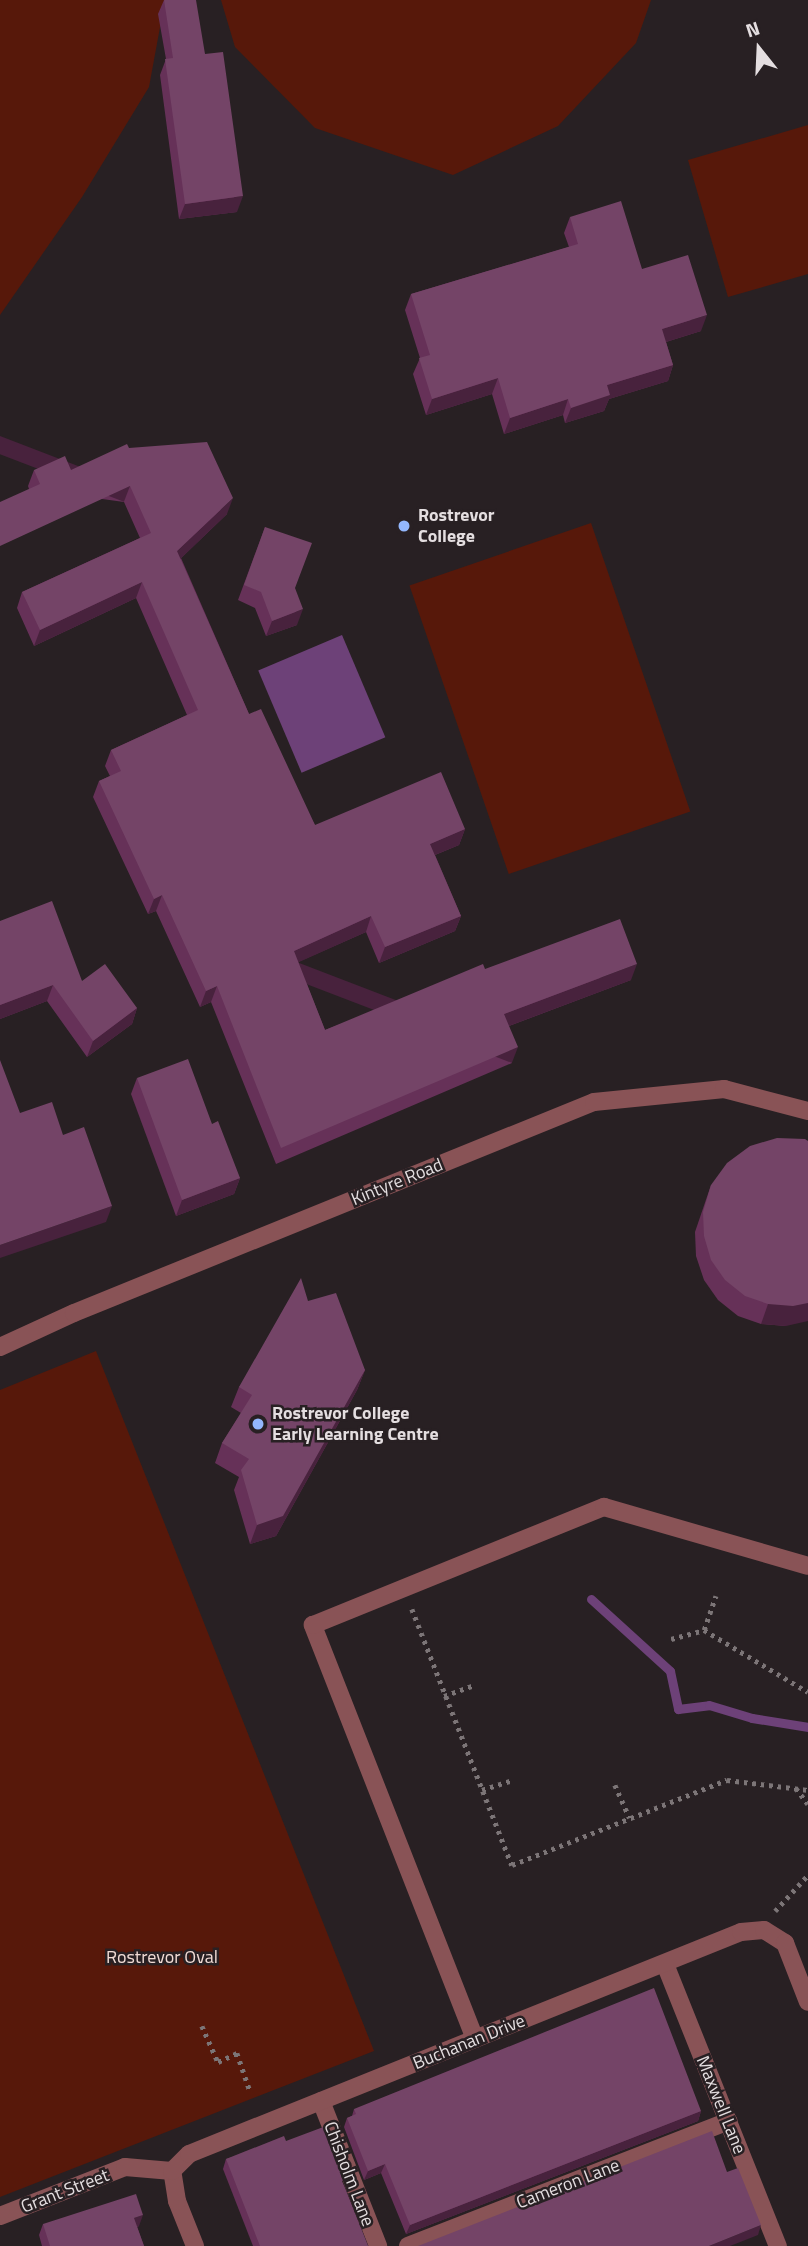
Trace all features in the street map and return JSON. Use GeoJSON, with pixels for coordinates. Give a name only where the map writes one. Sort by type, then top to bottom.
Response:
{"type":"FeatureCollection","features":[{"type":"Feature","properties":{"kind":"street","name":"Kintyre Road"},"geometry":{"type":"LineString","coordinates":[[0,1347],[85,1308],[594,1101],[723,1089],[808,1111]]}},
{"type":"Feature","properties":{"kind":"street"},"geometry":{"type":"LineString","coordinates":[[475,2039],[313,1625],[604,1507],[808,1566]]}},
{"type":"Feature","properties":{"kind":"street"},"geometry":{"type":"LineString","coordinates":[[764,1930],[785,1943],[808,2002]]}},
{"type":"Feature","properties":{"kind":"street","name":"Buchanan Drive"},"geometry":{"type":"LineString","coordinates":[[172,2171],[190,2154],[741,1932],[764,1930]]}},
{"type":"Feature","properties":{"kind":"street","name":"Maxwell Lane"},"geometry":{"type":"LineString","coordinates":[[665,1964],[778,2246]]}},
{"type":"Feature","properties":{"kind":"street","name":"Chisholm Lane"},"geometry":{"type":"LineString","coordinates":[[321,2101],[378,2246]]}},
{"type":"Feature","properties":{"kind":"street","name":"Cameron Lane"},"geometry":{"type":"LineString","coordinates":[[408,2246],[728,2121]]}},
{"type":"Feature","properties":{"kind":"street","name":"Grant Street"},"geometry":{"type":"LineString","coordinates":[[0,2216],[125,2167],[172,2171]]}},
{"type":"Feature","properties":{"kind":"street"},"geometry":{"type":"LineString","coordinates":[[172,2171],[177,2201],[195,2246]]}},
{"type":"Feature","properties":{"kind":"path"},"geometry":{"type":"LineString","coordinates":[[704,1630],[716,1596]]}},
{"type":"Feature","properties":{"kind":"path"},"geometry":{"type":"LineString","coordinates":[[409,1601],[512,1865],[727,1780],[808,1790]]}},
{"type":"Feature","properties":{"kind":"path"},"geometry":{"type":"LineString","coordinates":[[671,1640],[704,1630],[808,1692]]}},
{"type":"Feature","properties":{"kind":"path"},"geometry":{"type":"LineString","coordinates":[[444,1696],[474,1685]]}},
{"type":"Feature","properties":{"kind":"path"},"geometry":{"type":"LineString","coordinates":[[482,1790],[513,1780]]}},
{"type":"Feature","properties":{"kind":"path"},"geometry":{"type":"LineString","coordinates":[[615,1785],[630,1818]]}},
{"type":"Feature","properties":{"kind":"path"},"geometry":{"type":"LineString","coordinates":[[796,1788],[808,1804]]}},
{"type":"Feature","properties":{"kind":"path"},"geometry":{"type":"LineString","coordinates":[[764,1930],[780,1905],[808,1875]]}},
{"type":"Feature","properties":{"kind":"path"},"geometry":{"type":"LineString","coordinates":[[202,2026],[218,2062],[237,2053],[250,2090]]}},
{"type":"Feature","properties":{"kind":"green space"},"geometry":{"type":"Polygon","coordinates":[[[0,0],[165,0],[149,87],[82,197],[0,315],[0,0]]]}},
{"type":"Feature","properties":{"kind":"green space"},"geometry":{"type":"Polygon","coordinates":[[[221,0],[651,0],[636,43],[558,126],[453,175],[315,128],[235,47],[221,0]]]}},
{"type":"Feature","properties":{"kind":"green space"},"geometry":{"type":"Polygon","coordinates":[[[808,125],[808,274],[728,297],[688,160],[808,125]]]}},
{"type":"Feature","properties":{"kind":"green space"},"geometry":{"type":"Polygon","coordinates":[[[591,523],[690,811],[509,874],[409,586],[591,523]]]}},
{"type":"Feature","properties":{"kind":"green space","name":"Rostrevor Oval"},"geometry":{"type":"Polygon","coordinates":[[[96,1351],[374,2051],[0,2197],[0,1390],[96,1351]]]}},
{"type":"Feature","properties":{"kind":"shaded area"},"geometry":{"type":"Polygon","coordinates":[[[342,635],[385,737],[302,773],[258,671],[342,635]]]}},
{"type":"Feature","properties":{"kind":"building"},"geometry":{"type":"Polygon","coordinates":[[[164,0],[196,0],[205,54],[223,52],[243,196],[185,204],[165,59],[173,58],[164,0]]]}},
{"type":"Feature","properties":{"kind":"building"},"geometry":{"type":"Polygon","coordinates":[[[621,201],[642,269],[688,255],[707,315],[662,329],[673,365],[607,385],[610,395],[571,408],[568,399],[510,418],[498,378],[432,399],[419,358],[430,355],[411,294],[578,244],[570,217],[621,201]]]}},
{"type":"Feature","properties":{"kind":"building"},"geometry":{"type":"Polygon","coordinates":[[[207,442],[233,498],[177,551],[249,714],[261,709],[315,825],[441,772],[465,829],[430,844],[461,916],[385,947],[371,916],[294,951],[325,1030],[483,964],[485,969],[620,919],[637,964],[504,1014],[518,1047],[281,1148],[217,986],[206,991],[162,895],[154,899],[99,781],[121,771],[111,750],[198,710],[142,582],[40,630],[22,592],[151,533],[130,486],[0,546],[0,502],[40,484],[34,470],[65,456],[71,470],[127,444],[129,448],[207,442]]]}},
{"type":"Feature","properties":{"kind":"building"},"geometry":{"type":"Polygon","coordinates":[[[265,527],[312,543],[295,588],[303,609],[272,621],[261,592],[244,585],[265,527]]]}},
{"type":"Feature","properties":{"kind":"building"},"geometry":{"type":"Polygon","coordinates":[[[52,901],[82,981],[105,964],[137,1008],[93,1041],[53,985],[0,1005],[0,921],[52,901]]]}},
{"type":"Feature","properties":{"kind":"building"},"geometry":{"type":"Polygon","coordinates":[[[188,1059],[212,1124],[218,1121],[240,1178],[182,1200],[137,1078],[188,1059]]]}},
{"type":"Feature","properties":{"kind":"building"},"geometry":{"type":"Polygon","coordinates":[[[0,1060],[20,1113],[52,1102],[63,1135],[84,1127],[112,1206],[0,1245],[0,1060]]]}},
{"type":"Feature","properties":{"kind":"building"},"geometry":{"type":"Polygon","coordinates":[[[777,1138],[808,1141],[808,1303],[793,1306],[768,1304],[745,1296],[725,1280],[711,1260],[704,1236],[703,1212],[711,1185],[727,1163],[750,1146],[777,1138]]]}},
{"type":"Feature","properties":{"kind":"building"},"geometry":{"type":"Polygon","coordinates":[[[301,1278],[308,1301],[336,1293],[365,1370],[283,1516],[257,1525],[241,1470],[249,1459],[222,1443],[252,1395],[239,1387],[301,1278]]]}},
{"type":"Feature","properties":{"kind":"building"},"geometry":{"type":"Polygon","coordinates":[[[654,1988],[701,2111],[410,2225],[385,2164],[368,2171],[347,2118],[356,2114],[354,2109],[654,1988]]]}},
{"type":"Feature","properties":{"kind":"building"},"geometry":{"type":"Polygon","coordinates":[[[326,2126],[347,2179],[342,2181],[368,2246],[260,2246],[226,2159],[284,2136],[286,2141],[326,2126]]]}},
{"type":"Feature","properties":{"kind":"building"},"geometry":{"type":"Polygon","coordinates":[[[712,2131],[727,2172],[738,2168],[761,2225],[709,2246],[418,2246],[712,2131]]]}},
{"type":"Feature","properties":{"kind":"building"},"geometry":{"type":"Polygon","coordinates":[[[136,2194],[143,2215],[134,2218],[144,2246],[50,2246],[43,2224],[136,2194]]]}},
{"type":"Feature","properties":{"kind":"waterway"},"geometry":{"type":"LineString","coordinates":[[591,1599],[670,1671],[678,1709],[709,1705],[752,1718],[808,1727]]}},
{"type":"Feature","properties":{"kind":"place","name":"Rostrevor College"},"geometry":{"type":"Point","coordinates":[404,526]}},
{"type":"Feature","properties":{"kind":"place","name":"Rostrevor College Early Learning Centre"},"geometry":{"type":"Point","coordinates":[258,1424]}}]}
